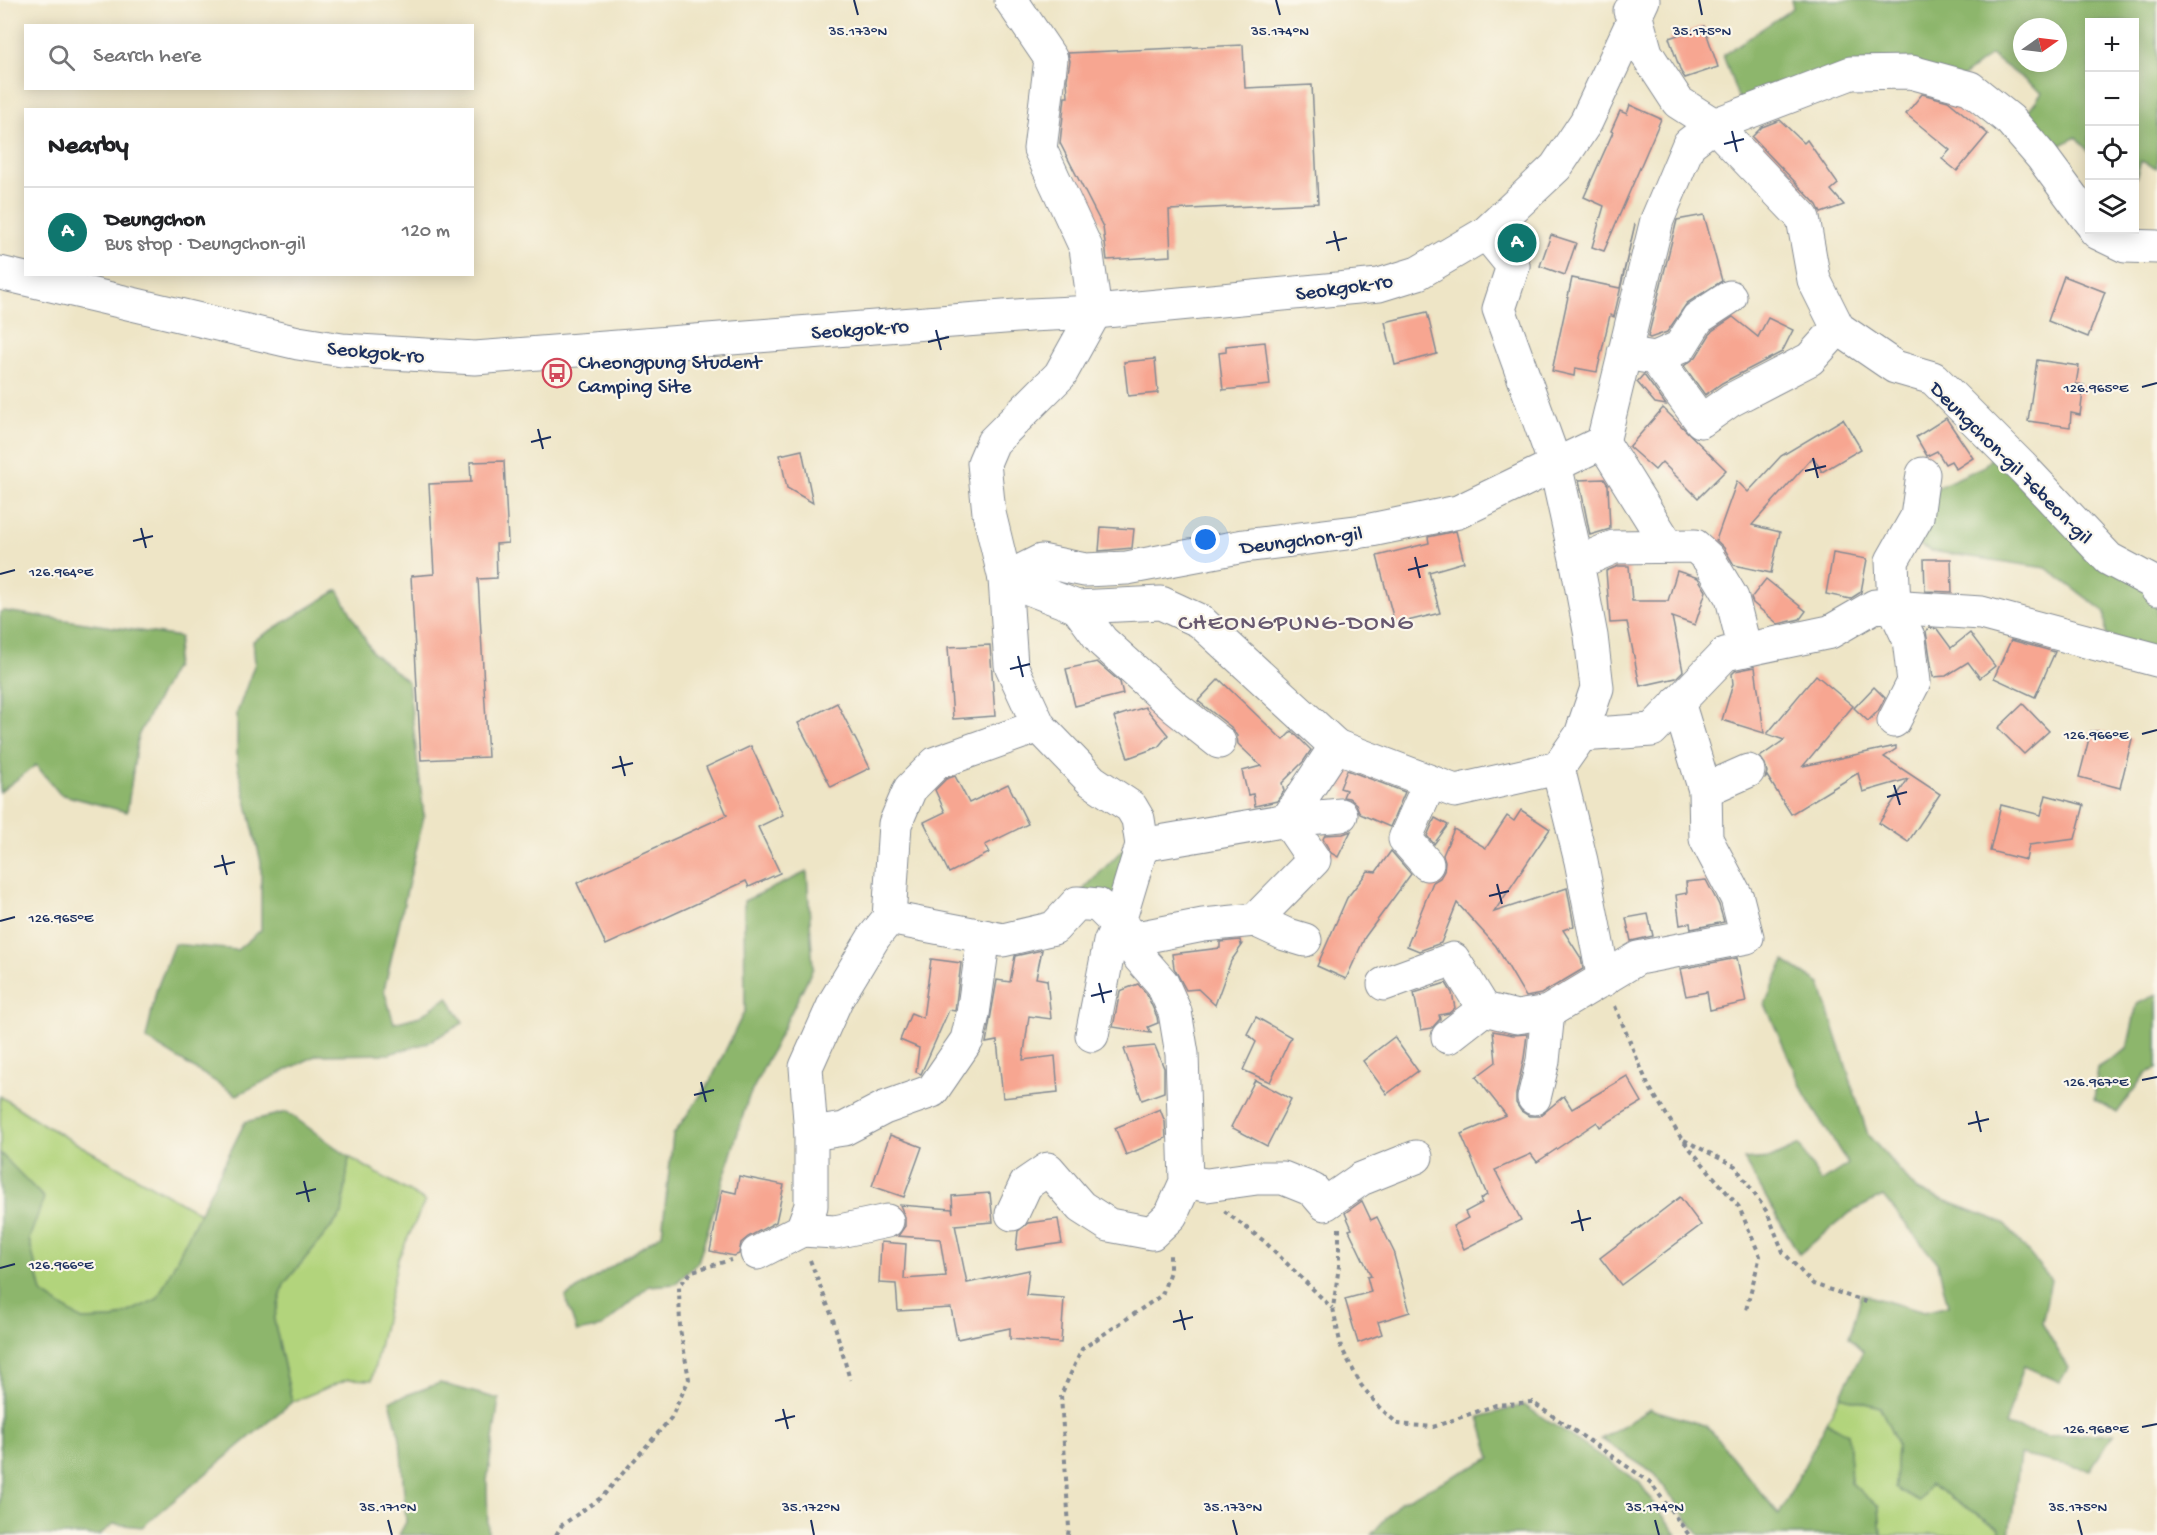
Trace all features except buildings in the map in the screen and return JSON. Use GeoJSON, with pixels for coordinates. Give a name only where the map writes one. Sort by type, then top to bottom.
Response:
{"type":"FeatureCollection","features":[{"type":"Feature","properties":{"kind":"street"},"geometry":{"type":"LineString","coordinates":[[1011,0],[1051,59],[1040,149],[1086,248],[1095,312],[1060,375],[993,442],[984,463],[988,513],[1005,579],[1011,665],[1039,726],[1092,780],[1131,807],[1138,819],[1142,845],[1118,925],[1110,942],[1092,1035]]}},
{"type":"Feature","properties":{"kind":"street","name":"Seokgok-ro"},"geometry":{"type":"LineString","coordinates":[[0,273],[298,343],[342,350],[475,358],[1030,315],[1095,312],[1379,285],[1418,273],[1486,233],[1556,167],[1586,122],[1634,6]]}},
{"type":"Feature","properties":{"kind":"street","name":"Seokgok-ro"},"geometry":{"type":"LineString","coordinates":[[1634,6],[1646,53],[1678,102],[1714,125]]}},
{"type":"Feature","properties":{"kind":"street"},"geometry":{"type":"LineString","coordinates":[[1555,464],[1603,442],[1639,355],[1656,220],[1689,144],[1714,125],[1851,72],[1911,72],[1970,88],[2010,120],[2085,215]]}},
{"type":"Feature","properties":{"kind":"street","name":"Deungchon-gil 76beon-gil"},"geometry":{"type":"LineString","coordinates":[[1714,125],[1803,218],[1814,280],[1838,328],[1895,367],[1933,378],[2024,469],[2109,559],[2156,584]]}},
{"type":"Feature","properties":{"kind":"street"},"geometry":{"type":"LineString","coordinates":[[1005,579],[1077,607],[1161,603],[1200,621],[1336,746],[1455,791],[1558,768],[1581,735],[1597,688],[1591,636],[1555,464],[1499,309],[1513,266],[1486,233]]}},
{"type":"Feature","properties":{"kind":"street"},"geometry":{"type":"LineString","coordinates":[[2100,234],[2125,246],[2157,247]]}},
{"type":"Feature","properties":{"kind":"street"},"geometry":{"type":"LineString","coordinates":[[1639,355],[1680,347],[1698,318],[1730,297]]}},
{"type":"Feature","properties":{"kind":"street"},"geometry":{"type":"LineString","coordinates":[[1639,355],[1701,421],[1731,400],[1810,359],[1838,328]]}},
{"type":"Feature","properties":{"kind":"street"},"geometry":{"type":"LineString","coordinates":[[1603,442],[1668,546]]}},
{"type":"Feature","properties":{"kind":"street","name":"Deungchon-gil"},"geometry":{"type":"LineString","coordinates":[[1005,579],[1041,561],[1085,570],[1127,568],[1244,546],[1371,530],[1458,512],[1555,464]]}},
{"type":"Feature","properties":{"kind":"street"},"geometry":{"type":"LineString","coordinates":[[1894,721],[1914,682],[1909,639],[1894,607],[1892,561],[1917,517],[1923,474]]}},
{"type":"Feature","properties":{"kind":"street"},"geometry":{"type":"LineString","coordinates":[[1577,563],[1614,547],[1695,546],[1708,558],[1732,598],[1745,650]]}},
{"type":"Feature","properties":{"kind":"street"},"geometry":{"type":"LineString","coordinates":[[1581,735],[1652,730],[1725,654],[1830,633],[1875,606],[1981,613],[2157,660]]}},
{"type":"Feature","properties":{"kind":"street"},"geometry":{"type":"LineString","coordinates":[[1077,607],[1102,641],[1176,708],[1219,742]]}},
{"type":"Feature","properties":{"kind":"street"},"geometry":{"type":"LineString","coordinates":[[1384,984],[1453,959],[1484,1009],[1517,1017],[1548,1011],[1638,958],[1747,937],[1737,898],[1706,839],[1705,790],[1678,702]]}},
{"type":"Feature","properties":{"kind":"street"},"geometry":{"type":"LineString","coordinates":[[802,1230],[811,1206],[811,1134],[806,1067],[836,1000],[888,918],[895,824],[910,789],[936,763],[1039,726]]}},
{"type":"Feature","properties":{"kind":"street"},"geometry":{"type":"LineString","coordinates":[[1287,820],[1336,746]]}},
{"type":"Feature","properties":{"kind":"street"},"geometry":{"type":"LineString","coordinates":[[1558,768],[1581,861],[1604,980]]}},
{"type":"Feature","properties":{"kind":"street"},"geometry":{"type":"LineString","coordinates":[[1705,790],[1748,771]]}},
{"type":"Feature","properties":{"kind":"street"},"geometry":{"type":"LineString","coordinates":[[1427,864],[1405,839],[1430,782]]}},
{"type":"Feature","properties":{"kind":"street"},"geometry":{"type":"LineString","coordinates":[[1142,845],[1287,820],[1341,815]]}},
{"type":"Feature","properties":{"kind":"street"},"geometry":{"type":"LineString","coordinates":[[1255,920],[1314,860],[1287,820]]}},
{"type":"Feature","properties":{"kind":"street"},"geometry":{"type":"LineString","coordinates":[[888,918],[1003,940],[1054,928],[1077,903],[1098,905],[1118,925],[1137,939],[1203,925],[1255,920],[1285,934],[1305,940]]}},
{"type":"Feature","properties":{"kind":"street"},"geometry":{"type":"LineString","coordinates":[[1012,1214],[1026,1184],[1048,1169],[1081,1207],[1109,1225],[1152,1233],[1171,1215],[1186,1182],[1182,1054],[1175,1012],[1162,983],[1140,958],[1118,925]]}},
{"type":"Feature","properties":{"kind":"street"},"geometry":{"type":"LineString","coordinates":[[811,1134],[844,1129],[884,1108],[932,1091],[967,1040],[984,936]]}},
{"type":"Feature","properties":{"kind":"street"},"geometry":{"type":"LineString","coordinates":[[1448,1037],[1484,1009]]}},
{"type":"Feature","properties":{"kind":"street"},"geometry":{"type":"LineString","coordinates":[[1534,1098],[1543,1061],[1548,1011]]}},
{"type":"Feature","properties":{"kind":"street"},"geometry":{"type":"LineString","coordinates":[[1186,1182],[1206,1185],[1257,1178],[1283,1178],[1313,1190],[1325,1204],[1361,1179],[1416,1157]]}},
{"type":"Feature","properties":{"kind":"street"},"geometry":{"type":"LineString","coordinates":[[757,1253],[802,1230],[835,1232],[887,1221]]}},
{"type":"Feature","properties":{"kind":"path"},"geometry":{"type":"LineString","coordinates":[[1604,980],[1648,1085],[1681,1138],[1739,1207],[1760,1256],[1746,1310]]}},
{"type":"Feature","properties":{"kind":"path"},"geometry":{"type":"LineString","coordinates":[[1681,1138],[1735,1166],[1767,1212],[1783,1252],[1813,1284],[1869,1303]]}},
{"type":"Feature","properties":{"kind":"path"},"geometry":{"type":"LineString","coordinates":[[1325,1204],[1340,1230],[1339,1266],[1333,1308],[1341,1347],[1361,1385],[1380,1408],[1398,1424],[1433,1427],[1496,1405],[1532,1402],[1650,1482],[1689,1535]]}},
{"type":"Feature","properties":{"kind":"path"},"geometry":{"type":"LineString","coordinates":[[1220,1208],[1264,1241],[1333,1308]]}},
{"type":"Feature","properties":{"kind":"path"},"geometry":{"type":"LineString","coordinates":[[1068,1535],[1061,1395],[1082,1349],[1162,1295],[1170,1271],[1171,1215]]}},
{"type":"Feature","properties":{"kind":"path"},"geometry":{"type":"LineString","coordinates":[[802,1230],[812,1266],[833,1319],[850,1380]]}},
{"type":"Feature","properties":{"kind":"path"},"geometry":{"type":"LineString","coordinates":[[556,1535],[562,1526],[602,1497],[671,1418],[689,1379],[680,1329],[679,1286],[692,1271],[757,1253]]}},
{"type":"Feature","properties":{"kind":"green space"},"geometry":{"type":"Polygon","coordinates":[[[1791,0],[2157,0],[2157,168],[2141,161],[2139,167],[2139,18],[2085,18],[2085,147],[2076,137],[2050,151],[2021,120],[2042,93],[2014,72],[2067,72],[2067,18],[2013,18],[2013,71],[1991,55],[1959,79],[1739,100],[1723,55],[1793,8],[1791,0]]]}},
{"type":"Feature","properties":{"kind":"green space"},"geometry":{"type":"Polygon","coordinates":[[[1996,453],[2148,591],[2157,609],[2157,652],[2106,635],[2105,612],[2046,568],[1931,551],[1911,541],[1929,491],[1983,467],[1996,453]]]}},
{"type":"Feature","properties":{"kind":"green space"},"geometry":{"type":"Polygon","coordinates":[[[338,590],[373,653],[408,682],[424,816],[384,990],[394,1023],[420,1016],[448,997],[463,1023],[427,1043],[389,1054],[317,1055],[237,1095],[146,1039],[156,991],[174,944],[237,950],[261,930],[261,862],[237,763],[237,713],[255,663],[253,641],[338,590]]]}},
{"type":"Feature","properties":{"kind":"green space"},"geometry":{"type":"Polygon","coordinates":[[[0,612],[180,637],[175,666],[138,736],[127,812],[60,794],[36,765],[0,792],[0,612]]]}},
{"type":"Feature","properties":{"kind":"green space"},"geometry":{"type":"Polygon","coordinates":[[[1132,840],[1113,910],[1076,897],[1132,840]]]}},
{"type":"Feature","properties":{"kind":"green space"},"geometry":{"type":"Polygon","coordinates":[[[807,872],[813,968],[748,1099],[698,1262],[675,1284],[649,1286],[602,1327],[577,1332],[565,1297],[662,1234],[673,1135],[710,1082],[745,1010],[744,901],[807,872]]]}},
{"type":"Feature","properties":{"kind":"green space"},"geometry":{"type":"Polygon","coordinates":[[[1784,961],[1820,984],[1868,1135],[1917,1190],[2004,1223],[2051,1280],[2042,1323],[2068,1368],[2060,1382],[2024,1366],[2005,1425],[2047,1436],[2114,1433],[2090,1470],[2020,1455],[2010,1535],[2002,1535],[1998,1527],[1930,1484],[1919,1502],[1895,1488],[1897,1444],[1880,1407],[1840,1396],[1863,1351],[1849,1338],[1862,1294],[1924,1312],[1948,1306],[1938,1264],[1883,1196],[1851,1212],[1799,1254],[1744,1160],[1771,1158],[1799,1145],[1821,1182],[1848,1164],[1806,1097],[1765,1004],[1784,961]]]}},
{"type":"Feature","properties":{"kind":"green space"},"geometry":{"type":"Polygon","coordinates":[[[2157,994],[2157,1069],[2146,1073],[2117,1113],[2094,1099],[2098,1067],[2127,1049],[2137,1004],[2157,994]]]}},
{"type":"Feature","properties":{"kind":"green space"},"geometry":{"type":"Polygon","coordinates":[[[0,1096],[46,1126],[200,1213],[158,1299],[114,1319],[82,1320],[42,1293],[29,1239],[43,1198],[0,1153],[0,1096]]]}},
{"type":"Feature","properties":{"kind":"green space"},"geometry":{"type":"Polygon","coordinates":[[[287,1112],[349,1157],[342,1214],[284,1284],[274,1320],[292,1402],[142,1527],[114,1524],[99,1535],[0,1535],[0,1153],[44,1198],[29,1239],[42,1293],[82,1320],[114,1319],[157,1299],[245,1122],[287,1112]]]}},
{"type":"Feature","properties":{"kind":"green space"},"geometry":{"type":"Polygon","coordinates":[[[349,1157],[425,1201],[398,1259],[372,1380],[348,1379],[292,1402],[274,1320],[284,1284],[342,1214],[349,1157]]]}},
{"type":"Feature","properties":{"kind":"green space"},"geometry":{"type":"Polygon","coordinates":[[[440,1383],[499,1399],[487,1481],[488,1535],[399,1535],[406,1522],[400,1438],[390,1401],[440,1383]]]}},
{"type":"Feature","properties":{"kind":"green space"},"geometry":{"type":"Polygon","coordinates":[[[1840,1396],[1880,1407],[1897,1444],[1895,1488],[1930,1484],[1998,1527],[2002,1535],[1881,1535],[1879,1507],[1851,1483],[1848,1434],[1827,1422],[1840,1396]]]}},
{"type":"Feature","properties":{"kind":"green space"},"geometry":{"type":"Polygon","coordinates":[[[1524,1405],[1639,1482],[1677,1535],[1371,1535],[1400,1502],[1491,1458],[1479,1417],[1524,1405]]]}},
{"type":"Feature","properties":{"kind":"green space"},"geometry":{"type":"Polygon","coordinates":[[[1650,1409],[1707,1426],[1779,1515],[1827,1422],[1848,1434],[1851,1483],[1879,1507],[1881,1535],[1699,1535],[1655,1474],[1601,1439],[1650,1409]]]}},
{"type":"Feature","properties":{"kind":"place","name":"Deungchon"},"geometry":{"type":"Point","coordinates":[1517,243]}},
{"type":"Feature","properties":{"kind":"place","name":"Cheongpung Student Camping Site"},"geometry":{"type":"Point","coordinates":[557,373]}},
{"type":"Feature","properties":{"kind":"district","name":"CHEONGPUNG-DONG"},"geometry":{"type":"Point","coordinates":[1296,621]}}]}
